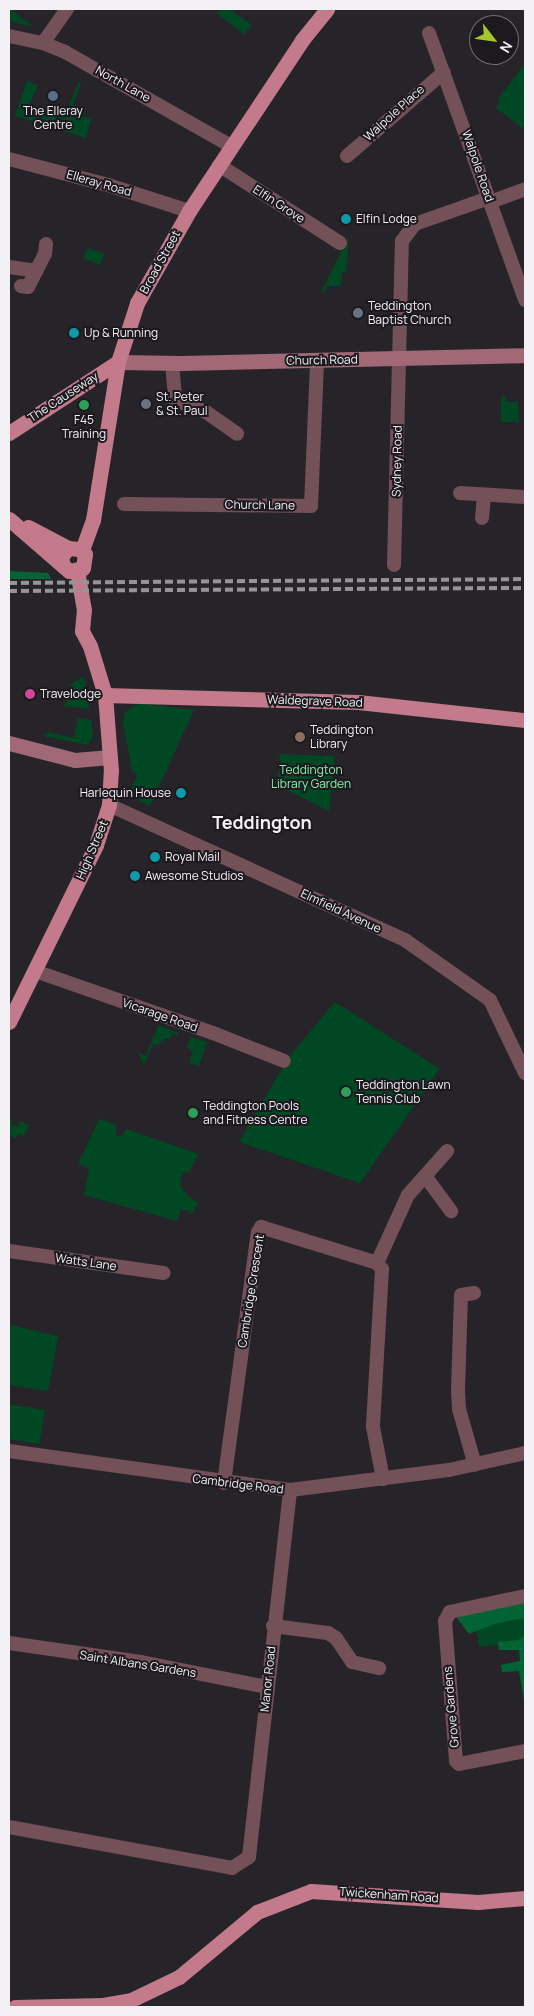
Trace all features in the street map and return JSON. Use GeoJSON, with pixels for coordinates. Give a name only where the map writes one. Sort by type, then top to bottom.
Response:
{"type":"FeatureCollection","features":[{"type":"Feature","properties":{"kind":"main road","name":"Broad Street"},"geometry":{"type":"LineString","coordinates":[[75,549],[93,520],[118,362],[137,303],[189,210],[218,165],[327,9]]}},
{"type":"Feature","properties":{"kind":"main road","name":"Church Road"},"geometry":{"type":"LineString","coordinates":[[118,362],[172,363],[525,355]]}},
{"type":"Feature","properties":{"kind":"main road","name":"The Causeway"},"geometry":{"type":"LineString","coordinates":[[9,433],[118,362]]}},
{"type":"Feature","properties":{"kind":"main road"},"geometry":{"type":"LineString","coordinates":[[9,518],[75,549],[86,562],[73,572]]}},
{"type":"Feature","properties":{"kind":"main road"},"geometry":{"type":"LineString","coordinates":[[9,518],[73,572]]}},
{"type":"Feature","properties":{"kind":"main road"},"geometry":{"type":"LineString","coordinates":[[73,572],[62,557],[75,549]]}},
{"type":"Feature","properties":{"kind":"main road","name":"High Street"},"geometry":{"type":"LineString","coordinates":[[11,1014],[36,971],[96,845],[109,805],[110,758],[105,695],[90,646],[91,620],[84,610],[73,572]]}},
{"type":"Feature","properties":{"kind":"main road","name":"Waldegrave Road"},"geometry":{"type":"LineString","coordinates":[[105,695],[358,702],[525,720]]}},
{"type":"Feature","properties":{"kind":"main road"},"geometry":{"type":"LineString","coordinates":[[9,743],[75,760],[110,758]]}},
{"type":"Feature","properties":{"kind":"main road","name":"Twickenham Road"},"geometry":{"type":"LineString","coordinates":[[15,2007],[103,2005],[131,2000],[179,1977],[257,1912],[289,1898],[323,1890],[478,1902],[525,1898]]}},
{"type":"Feature","properties":{"kind":"street"},"geometry":{"type":"LineString","coordinates":[[43,43],[67,9]]}},
{"type":"Feature","properties":{"kind":"street","name":"Walpole Road"},"geometry":{"type":"LineString","coordinates":[[430,33],[525,300]]}},
{"type":"Feature","properties":{"kind":"street","name":"North Lane"},"geometry":{"type":"LineString","coordinates":[[9,36],[43,43],[231,146]]}},
{"type":"Feature","properties":{"kind":"street","name":"Walpole Place"},"geometry":{"type":"LineString","coordinates":[[347,156],[444,72]]}},
{"type":"Feature","properties":{"kind":"street","name":"Elleray Road"},"geometry":{"type":"LineString","coordinates":[[9,159],[108,184],[189,210]]}},
{"type":"Feature","properties":{"kind":"street","name":"Elfin Grove"},"geometry":{"type":"LineString","coordinates":[[218,165],[340,243]]}},
{"type":"Feature","properties":{"kind":"street","name":"Sydney Road"},"geometry":{"type":"LineString","coordinates":[[394,564],[402,240],[415,224],[525,189]]}},
{"type":"Feature","properties":{"kind":"street"},"geometry":{"type":"LineString","coordinates":[[21,286],[28,287],[37,271],[46,244]]}},
{"type":"Feature","properties":{"kind":"street"},"geometry":{"type":"LineString","coordinates":[[9,267],[37,271]]}},
{"type":"Feature","properties":{"kind":"street","name":"Church Lane"},"geometry":{"type":"LineString","coordinates":[[124,504],[311,506],[317,360]]}},
{"type":"Feature","properties":{"kind":"street"},"geometry":{"type":"LineString","coordinates":[[172,363],[175,400],[206,412],[237,434]]}},
{"type":"Feature","properties":{"kind":"street"},"geometry":{"type":"LineString","coordinates":[[460,494],[525,497]]}},
{"type":"Feature","properties":{"kind":"street"},"geometry":{"type":"LineString","coordinates":[[482,518],[484,495]]}},
{"type":"Feature","properties":{"kind":"street","name":"Elmfield Avenue"},"geometry":{"type":"LineString","coordinates":[[109,805],[405,940],[490,1000],[525,1073]]}},
{"type":"Feature","properties":{"kind":"street","name":"Vicarage Road"},"geometry":{"type":"LineString","coordinates":[[36,971],[205,1030],[284,1061]]}},
{"type":"Feature","properties":{"kind":"street"},"geometry":{"type":"LineString","coordinates":[[383,1479],[373,1427],[382,1269],[378,1262],[408,1195],[447,1152]]}},
{"type":"Feature","properties":{"kind":"street"},"geometry":{"type":"LineString","coordinates":[[425,1176],[451,1211]]}},
{"type":"Feature","properties":{"kind":"street","name":"Cambridge Crescent"},"geometry":{"type":"LineString","coordinates":[[224,1483],[258,1232],[261,1227],[378,1262]]}},
{"type":"Feature","properties":{"kind":"street","name":"Watts Lane"},"geometry":{"type":"LineString","coordinates":[[9,1251],[163,1273]]}},
{"type":"Feature","properties":{"kind":"street"},"geometry":{"type":"LineString","coordinates":[[474,1293],[461,1295],[458,1390],[459,1409],[475,1465]]}},
{"type":"Feature","properties":{"kind":"street","name":"Cambridge Road"},"geometry":{"type":"LineString","coordinates":[[9,1451],[224,1483],[290,1490],[383,1479],[475,1465],[525,1453]]}},
{"type":"Feature","properties":{"kind":"street","name":"Manor Road"},"geometry":{"type":"LineString","coordinates":[[9,1827],[232,1868],[242,1864],[249,1857],[273,1626],[290,1490]]}},
{"type":"Feature","properties":{"kind":"street","name":"Grove Gardens"},"geometry":{"type":"LineString","coordinates":[[525,1596],[450,1612],[445,1621],[456,1761],[460,1764],[525,1751]]}},
{"type":"Feature","properties":{"kind":"street"},"geometry":{"type":"LineString","coordinates":[[273,1626],[328,1633],[336,1638],[352,1662],[379,1668]]}},
{"type":"Feature","properties":{"kind":"street","name":"Saint Albans Gardens"},"geometry":{"type":"LineString","coordinates":[[9,1643],[141,1662],[268,1687]]}},
{"type":"Feature","properties":{"kind":"green space"},"geometry":{"type":"Polygon","coordinates":[[[10,9],[34,27],[9,21],[10,9]]]}},
{"type":"Feature","properties":{"kind":"green space"},"geometry":{"type":"Polygon","coordinates":[[[220,9],[230,9],[252,25],[244,34],[217,14],[220,9]]]}},
{"type":"Feature","properties":{"kind":"green space"},"geometry":{"type":"Polygon","coordinates":[[[525,63],[525,130],[496,108],[500,101],[498,99],[525,63]]]}},
{"type":"Feature","properties":{"kind":"green space"},"geometry":{"type":"Polygon","coordinates":[[[27,81],[38,85],[26,113],[41,119],[43,115],[48,115],[51,107],[67,110],[79,81],[81,83],[70,112],[91,119],[86,138],[15,116],[27,81]]]}},
{"type":"Feature","properties":{"kind":"green space"},"geometry":{"type":"Polygon","coordinates":[[[349,236],[346,272],[342,273],[341,286],[327,286],[324,293],[321,292],[349,236]]]}},
{"type":"Feature","properties":{"kind":"green space"},"geometry":{"type":"Polygon","coordinates":[[[88,248],[104,254],[100,265],[83,258],[88,248]]]}},
{"type":"Feature","properties":{"kind":"green space"},"geometry":{"type":"Polygon","coordinates":[[[505,396],[506,402],[518,402],[519,422],[501,422],[501,397],[505,396]]]}},
{"type":"Feature","properties":{"kind":"green space"},"geometry":{"type":"Polygon","coordinates":[[[9,571],[48,573],[51,579],[9,579],[9,571]]]}},
{"type":"Feature","properties":{"kind":"green space"},"geometry":{"type":"Polygon","coordinates":[[[84,677],[89,709],[64,706],[72,683],[84,677]]]}},
{"type":"Feature","properties":{"kind":"green space"},"geometry":{"type":"Polygon","coordinates":[[[139,703],[194,710],[150,806],[129,796],[137,775],[132,771],[123,722],[125,712],[139,703]]]}},
{"type":"Feature","properties":{"kind":"green space"},"geometry":{"type":"Polygon","coordinates":[[[78,718],[91,720],[93,736],[88,745],[43,736],[48,732],[74,738],[78,718]]]}},
{"type":"Feature","properties":{"kind":"green space","name":"Teddington Library Garden"},"geometry":{"type":"Polygon","coordinates":[[[279,754],[335,756],[329,811],[275,784],[281,765],[279,754]]]}},
{"type":"Feature","properties":{"kind":"green space","name":"Teddington Lawn Tennis Club"},"geometry":{"type":"Polygon","coordinates":[[[335,1002],[440,1069],[360,1183],[239,1142],[288,1058],[335,1002]]]}},
{"type":"Feature","properties":{"kind":"green space"},"geometry":{"type":"Polygon","coordinates":[[[158,1025],[178,1033],[178,1036],[172,1033],[169,1039],[165,1038],[157,1045],[153,1044],[144,1065],[138,1053],[146,1056],[158,1025]]]}},
{"type":"Feature","properties":{"kind":"green space"},"geometry":{"type":"Polygon","coordinates":[[[191,1037],[207,1042],[199,1066],[189,1063],[193,1051],[187,1047],[191,1037]]]}},
{"type":"Feature","properties":{"kind":"green space"},"geometry":{"type":"Polygon","coordinates":[[[9,1118],[12,1119],[11,1125],[18,1127],[19,1121],[29,1125],[24,1136],[18,1134],[16,1138],[9,1135],[9,1118]]]}},
{"type":"Feature","properties":{"kind":"green space"},"geometry":{"type":"Polygon","coordinates":[[[99,1119],[116,1124],[116,1135],[121,1136],[126,1129],[199,1154],[188,1173],[183,1171],[180,1186],[188,1196],[199,1203],[192,1213],[181,1209],[177,1221],[84,1195],[89,1168],[78,1164],[99,1119]]]}},
{"type":"Feature","properties":{"kind":"green space"},"geometry":{"type":"Polygon","coordinates":[[[10,1325],[58,1336],[48,1391],[9,1385],[10,1325]]]}},
{"type":"Feature","properties":{"kind":"green space"},"geometry":{"type":"Polygon","coordinates":[[[9,1404],[45,1410],[39,1444],[9,1439],[9,1404]]]}},
{"type":"Feature","properties":{"kind":"green space"},"geometry":{"type":"Polygon","coordinates":[[[525,1591],[525,1618],[497,1623],[469,1634],[457,1618],[464,1605],[525,1591]]]}},
{"type":"Feature","properties":{"kind":"green space"},"geometry":{"type":"Polygon","coordinates":[[[525,1601],[525,1641],[479,1647],[474,1611],[525,1601]]]}},
{"type":"Feature","properties":{"kind":"green space"},"geometry":{"type":"Polygon","coordinates":[[[525,1635],[525,1706],[519,1671],[502,1672],[501,1665],[520,1661],[519,1650],[499,1650],[498,1642],[519,1640],[525,1635]]]}},
{"type":"Feature","properties":{"kind":"railway"},"geometry":{"type":"LineString","coordinates":[[9,583],[525,579]]}},
{"type":"Feature","properties":{"kind":"railway"},"geometry":{"type":"LineString","coordinates":[[9,591],[525,588]]}},
{"type":"Feature","properties":{"kind":"place","name":"The Elleray Centre"},"geometry":{"type":"Point","coordinates":[53,96]}},
{"type":"Feature","properties":{"kind":"place","name":"Elfin Lodge"},"geometry":{"type":"Point","coordinates":[346,219]}},
{"type":"Feature","properties":{"kind":"place","name":"Teddington Baptist Church"},"geometry":{"type":"Point","coordinates":[358,313]}},
{"type":"Feature","properties":{"kind":"place","name":"Up & Running"},"geometry":{"type":"Point","coordinates":[74,333]}},
{"type":"Feature","properties":{"kind":"place","name":"St. Peter & St. Paul"},"geometry":{"type":"Point","coordinates":[146,404]}},
{"type":"Feature","properties":{"kind":"place","name":"F45 Training"},"geometry":{"type":"Point","coordinates":[84,405]}},
{"type":"Feature","properties":{"kind":"place","name":"Travelodge"},"geometry":{"type":"Point","coordinates":[30,694]}},
{"type":"Feature","properties":{"kind":"place","name":"Teddington Library"},"geometry":{"type":"Point","coordinates":[300,737]}},
{"type":"Feature","properties":{"kind":"place","name":"Harlequin House"},"geometry":{"type":"Point","coordinates":[181,793]}},
{"type":"Feature","properties":{"kind":"place","name":"Royal Mail"},"geometry":{"type":"Point","coordinates":[155,857]}},
{"type":"Feature","properties":{"kind":"place","name":"Awesome Studios"},"geometry":{"type":"Point","coordinates":[135,876]}},
{"type":"Feature","properties":{"kind":"place","name":"Teddington Lawn Tennis Club"},"geometry":{"type":"Point","coordinates":[346,1092]}},
{"type":"Feature","properties":{"kind":"place","name":"Teddington Pools and Fitness Centre"},"geometry":{"type":"Point","coordinates":[193,1113]}},
{"type":"Feature","properties":{"kind":"district","name":"Teddington"},"geometry":{"type":"Point","coordinates":[262,822]}}]}
